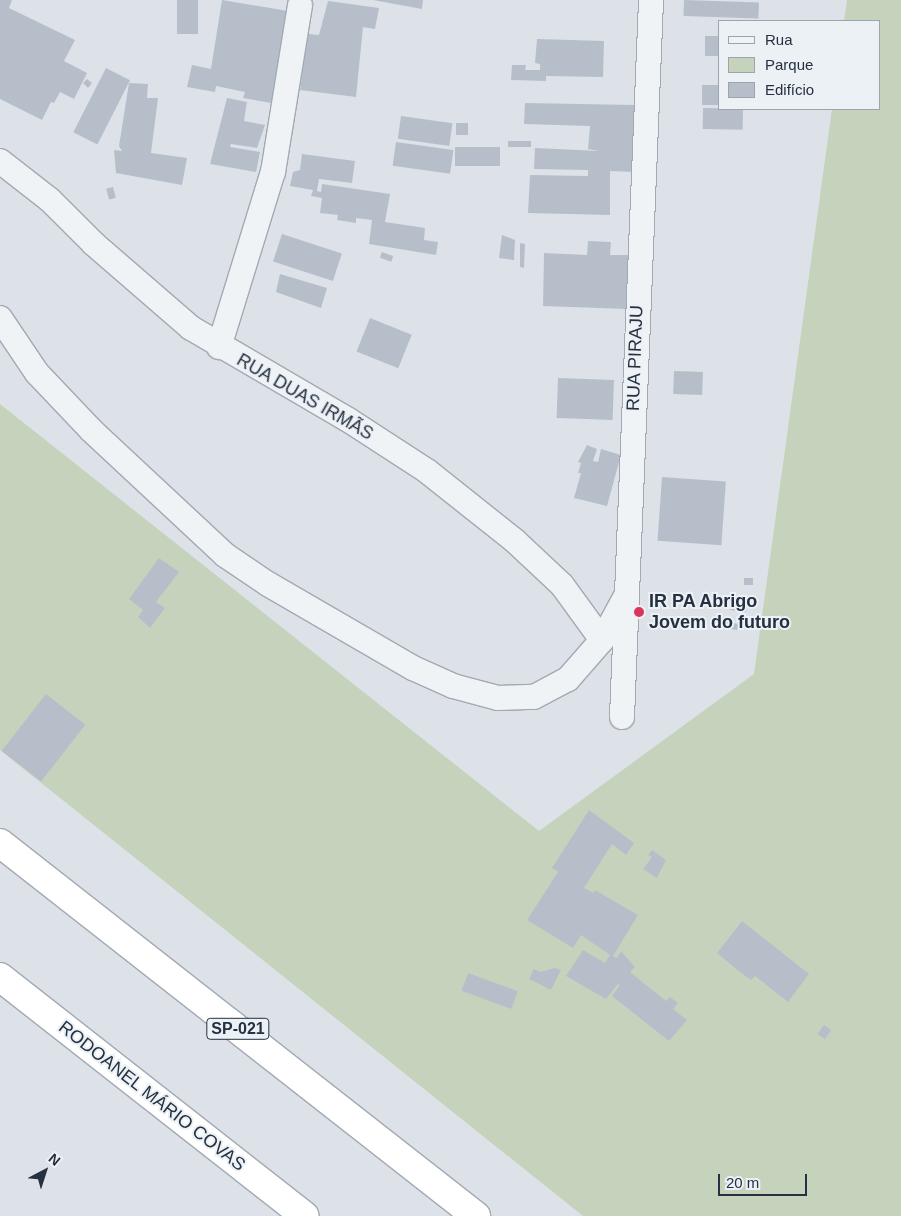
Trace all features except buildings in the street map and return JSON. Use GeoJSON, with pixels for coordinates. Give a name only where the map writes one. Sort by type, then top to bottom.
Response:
{"type":"FeatureCollection","features":[{"type":"Feature","properties":{"kind":"highway","name":"SP-021"},"geometry":{"type":"LineString","coordinates":[[0,843],[476,1216]]}},
{"type":"Feature","properties":{"kind":"highway","name":"RODOANEL MÁRIO COVAS"},"geometry":{"type":"LineString","coordinates":[[0,977],[304,1216]]}},
{"type":"Feature","properties":{"kind":"street","name":"RUA PIRAJU"},"geometry":{"type":"LineString","coordinates":[[622,717],[651,0]]}},
{"type":"Feature","properties":{"kind":"street"},"geometry":{"type":"LineString","coordinates":[[219,347],[274,172],[300,5]]}},
{"type":"Feature","properties":{"kind":"street","name":"RUA DUAS IRMÃS"},"geometry":{"type":"LineString","coordinates":[[0,161],[50,200],[164,306],[219,347],[347,419],[428,471],[515,541],[562,585],[602,640]]}},
{"type":"Feature","properties":{"kind":"street"},"geometry":{"type":"LineString","coordinates":[[0,318],[37,373],[91,430],[225,555],[268,584],[413,668],[452,686],[498,698],[534,697],[568,680],[602,640],[626,596]]}},
{"type":"Feature","properties":{"kind":"green space"},"geometry":{"type":"Polygon","coordinates":[[[847,0],[901,0],[901,1216],[583,1216],[0,750],[0,404],[539,831],[754,674],[832,110],[881,110],[881,20],[844,20],[847,0]]]}},
{"type":"Feature","properties":{"kind":"place","name":"IR PA Abrigo Jovem do futuro"},"geometry":{"type":"Point","coordinates":[639,612]}}]}
